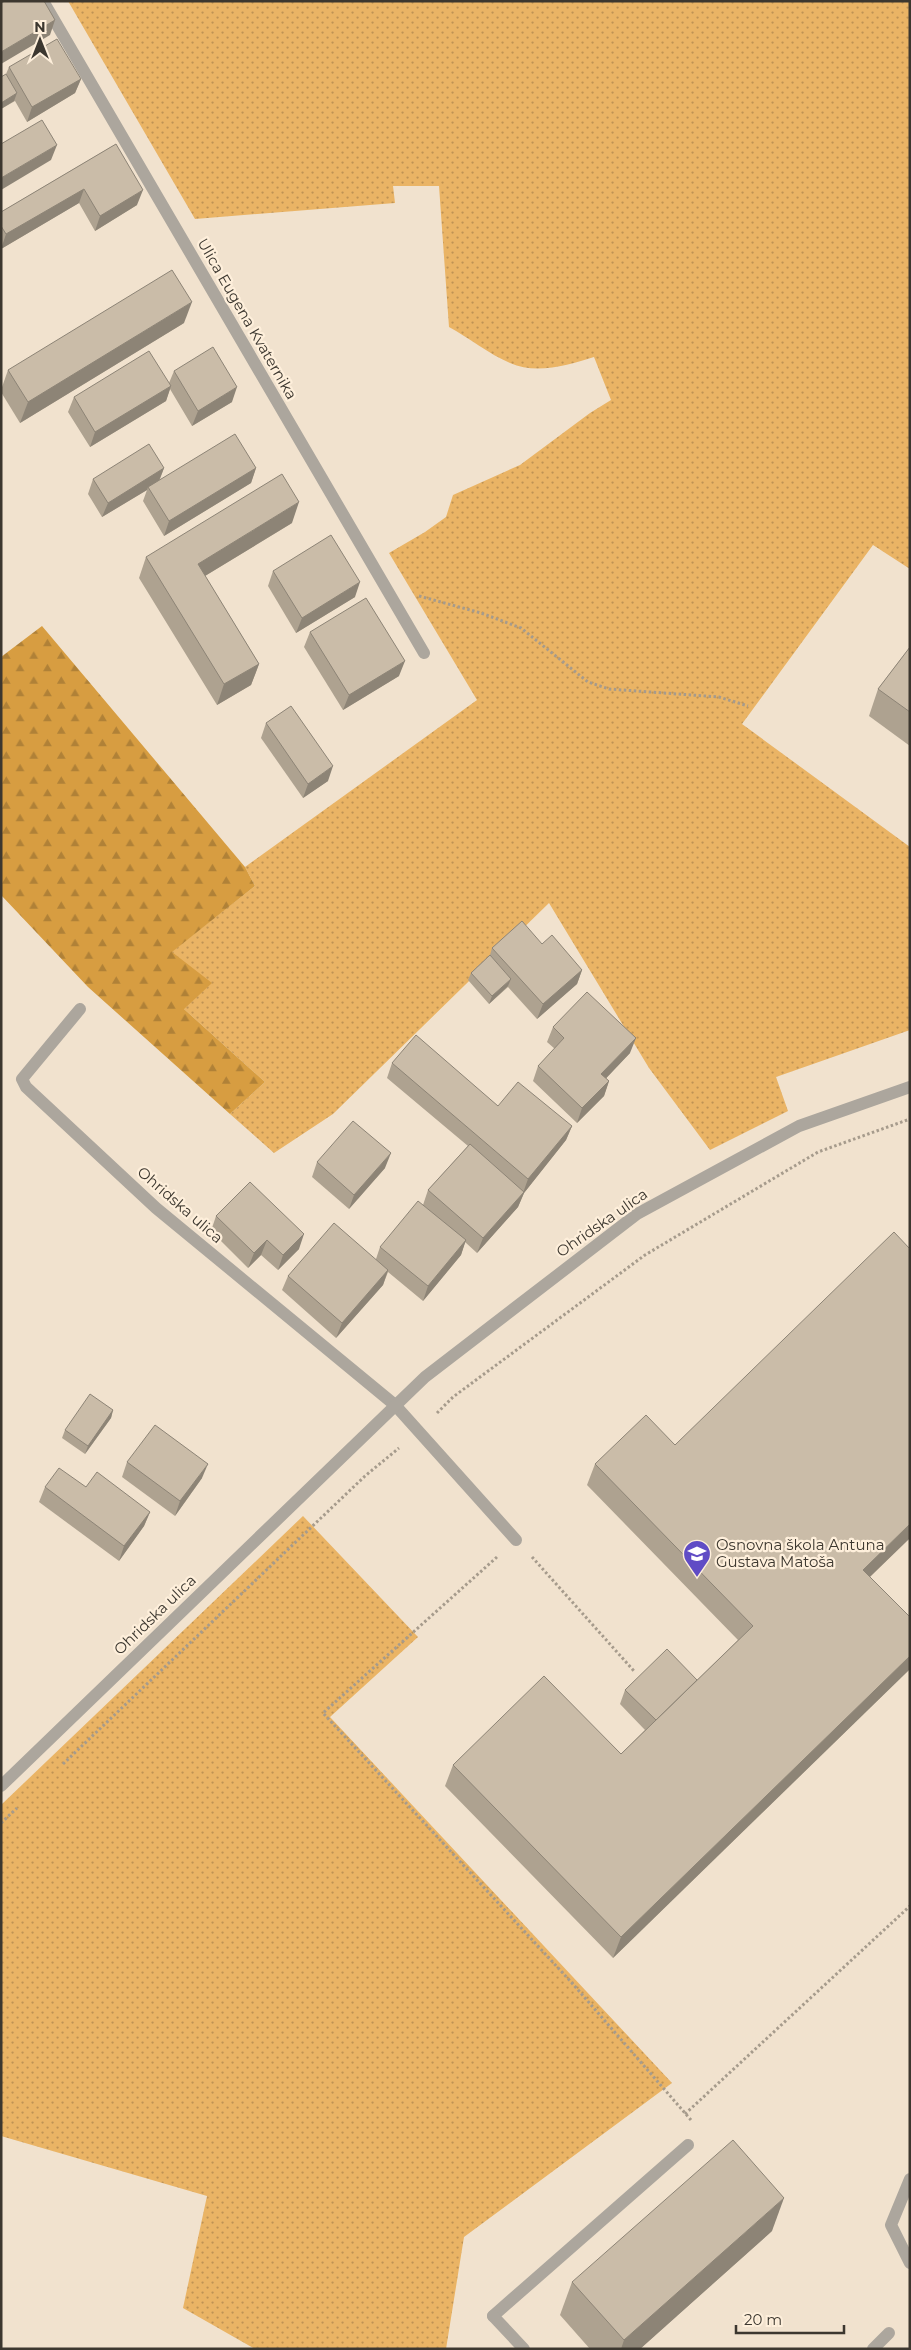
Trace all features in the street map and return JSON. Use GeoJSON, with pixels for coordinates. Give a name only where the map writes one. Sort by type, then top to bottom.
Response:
{"type":"FeatureCollection","features":[{"type":"Feature","properties":{"kind":"street","name":"Ulica Eugena Kvaternika"},"geometry":{"type":"LineString","coordinates":[[43,1],[383,586],[424,653]]}},
{"type":"Feature","properties":{"kind":"street","name":"Ohridska ulica"},"geometry":{"type":"LineString","coordinates":[[80,1010],[22,1079],[26,1087],[156,1208],[395,1405]]}},
{"type":"Feature","properties":{"kind":"street","name":"Ohridska ulica"},"geometry":{"type":"LineString","coordinates":[[1,1786],[425,1376],[637,1214],[799,1126],[910,1087]]}},
{"type":"Feature","properties":{"kind":"street"},"geometry":{"type":"LineString","coordinates":[[395,1405],[516,1540]]}},
{"type":"Feature","properties":{"kind":"street"},"geometry":{"type":"LineString","coordinates":[[524,2349],[493,2316],[688,2144]]}},
{"type":"Feature","properties":{"kind":"street"},"geometry":{"type":"LineString","coordinates":[[910,2179],[891,2225],[910,2263]]}},
{"type":"Feature","properties":{"kind":"street"},"geometry":{"type":"LineString","coordinates":[[873,2349],[890,2333]]}},
{"type":"Feature","properties":{"kind":"path"},"geometry":{"type":"LineString","coordinates":[[383,586],[481,613],[521,628],[588,682],[609,689],[719,697],[748,706]]}},
{"type":"Feature","properties":{"kind":"path"},"geometry":{"type":"LineString","coordinates":[[634,1671],[516,1540],[323,1713],[572,1983],[699,2128],[688,2144]]}},
{"type":"Feature","properties":{"kind":"path"},"geometry":{"type":"LineString","coordinates":[[685,2114],[910,1906]]}},
{"type":"Feature","properties":{"kind":"shaded area"},"geometry":{"type":"Polygon","coordinates":[[[68,1],[910,1],[910,569],[873,545],[742,724],[910,847],[910,1030],[776,1077],[788,1111],[710,1150],[649,1068],[549,903],[333,1114],[274,1153],[230,1114],[265,1082],[184,1009],[171,952],[255,886],[245,867],[477,700],[389,553],[446,517],[453,495],[520,465],[590,413],[611,400],[594,357],[552,368],[520,367],[494,355],[449,327],[439,186],[393,186],[395,203],[195,219],[68,1]]]}},
{"type":"Feature","properties":{"kind":"shaded area"},"geometry":{"type":"Polygon","coordinates":[[[303,1516],[418,1637],[330,1717],[672,2083],[464,2237],[446,2349],[255,2349],[183,2308],[207,2196],[1,2136],[1,1805],[303,1516]]]}},
{"type":"Feature","properties":{"kind":"green space"},"geometry":{"type":"Polygon","coordinates":[[[42,626],[245,867],[255,886],[172,952],[212,983],[184,1009],[265,1082],[230,1114],[88,987],[1,895],[1,657],[42,626]]]}},
{"type":"Feature","properties":{"kind":"building"},"geometry":{"type":"Polygon","coordinates":[[[5,1],[44,1],[55,20],[1,52],[1,3],[5,1]]]}},
{"type":"Feature","properties":{"kind":"building"},"geometry":{"type":"Polygon","coordinates":[[[57,39],[81,79],[32,107],[9,67],[57,39]]]}},
{"type":"Feature","properties":{"kind":"building"},"geometry":{"type":"Polygon","coordinates":[[[6,74],[17,93],[1,103],[1,77],[6,74]]]}},
{"type":"Feature","properties":{"kind":"building"},"geometry":{"type":"Polygon","coordinates":[[[42,120],[57,145],[1,178],[1,144],[42,120]]]}},
{"type":"Feature","properties":{"kind":"building"},"geometry":{"type":"Polygon","coordinates":[[[116,144],[143,190],[100,216],[84,189],[6,234],[1,226],[1,212],[116,144]]]}},
{"type":"Feature","properties":{"kind":"building"},"geometry":{"type":"Polygon","coordinates":[[[172,270],[192,302],[28,402],[8,370],[172,270]]]}},
{"type":"Feature","properties":{"kind":"building"},"geometry":{"type":"Polygon","coordinates":[[[213,347],[237,387],[198,411],[174,371],[213,347]]]}},
{"type":"Feature","properties":{"kind":"building"},"geometry":{"type":"Polygon","coordinates":[[[149,351],[171,386],[95,432],[74,397],[149,351]]]}},
{"type":"Feature","properties":{"kind":"building"},"geometry":{"type":"Polygon","coordinates":[[[235,434],[256,468],[169,521],[148,487],[235,434]]]}},
{"type":"Feature","properties":{"kind":"building"},"geometry":{"type":"Polygon","coordinates":[[[149,444],[164,468],[108,503],[93,479],[149,444]]]}},
{"type":"Feature","properties":{"kind":"building"},"geometry":{"type":"Polygon","coordinates":[[[282,474],[299,502],[198,564],[259,664],[224,684],[146,557],[282,474]]]}},
{"type":"Feature","properties":{"kind":"building"},"geometry":{"type":"Polygon","coordinates":[[[331,535],[360,582],[302,618],[273,571],[331,535]]]}},
{"type":"Feature","properties":{"kind":"building"},"geometry":{"type":"Polygon","coordinates":[[[366,598],[405,661],[349,695],[310,632],[366,598]]]}},
{"type":"Feature","properties":{"kind":"building"},"geometry":{"type":"Polygon","coordinates":[[[910,647],[910,712],[878,689],[910,647]]]}},
{"type":"Feature","properties":{"kind":"building"},"geometry":{"type":"Polygon","coordinates":[[[291,706],[333,766],[308,784],[266,723],[291,706]]]}},
{"type":"Feature","properties":{"kind":"building"},"geometry":{"type":"Polygon","coordinates":[[[522,921],[542,944],[552,935],[582,970],[543,1004],[492,948],[522,921]]]}},
{"type":"Feature","properties":{"kind":"building"},"geometry":{"type":"Polygon","coordinates":[[[490,955],[511,979],[492,996],[471,973],[490,955]]]}},
{"type":"Feature","properties":{"kind":"building"},"geometry":{"type":"Polygon","coordinates":[[[587,992],[636,1038],[601,1074],[609,1081],[582,1108],[538,1066],[564,1038],[553,1027],[587,992]]]}},
{"type":"Feature","properties":{"kind":"building"},"geometry":{"type":"Polygon","coordinates":[[[416,1035],[498,1106],[518,1082],[572,1126],[528,1179],[392,1063],[416,1035]]]}},
{"type":"Feature","properties":{"kind":"building"},"geometry":{"type":"Polygon","coordinates":[[[353,1121],[391,1153],[354,1195],[317,1162],[353,1121]]]}},
{"type":"Feature","properties":{"kind":"building"},"geometry":{"type":"Polygon","coordinates":[[[470,1144],[524,1192],[483,1238],[428,1190],[470,1144]]]}},
{"type":"Feature","properties":{"kind":"building"},"geometry":{"type":"Polygon","coordinates":[[[250,1182],[304,1234],[283,1255],[267,1240],[254,1253],[216,1216],[250,1182]]]}},
{"type":"Feature","properties":{"kind":"building"},"geometry":{"type":"Polygon","coordinates":[[[418,1201],[466,1240],[428,1286],[380,1247],[418,1201]]]}},
{"type":"Feature","properties":{"kind":"building"},"geometry":{"type":"Polygon","coordinates":[[[334,1223],[388,1270],[342,1323],[288,1276],[334,1223]]]}},
{"type":"Feature","properties":{"kind":"building"},"geometry":{"type":"Polygon","coordinates":[[[894,1232],[910,1249],[910,1524],[863,1570],[910,1617],[910,1656],[621,1937],[453,1765],[544,1676],[621,1754],[753,1626],[595,1464],[646,1415],[675,1445],[894,1232]]]}},
{"type":"Feature","properties":{"kind":"building"},"geometry":{"type":"Polygon","coordinates":[[[90,1394],[113,1410],[88,1446],[65,1430],[90,1394]]]}},
{"type":"Feature","properties":{"kind":"building"},"geometry":{"type":"Polygon","coordinates":[[[155,1425],[208,1464],[180,1501],[127,1462],[155,1425]]]}},
{"type":"Feature","properties":{"kind":"building"},"geometry":{"type":"Polygon","coordinates":[[[59,1468],[86,1487],[97,1472],[150,1512],[124,1546],[45,1487],[59,1468]]]}},
{"type":"Feature","properties":{"kind":"building"},"geometry":{"type":"Polygon","coordinates":[[[667,1649],[697,1680],[656,1720],[625,1690],[667,1649]]]}},
{"type":"Feature","properties":{"kind":"building"},"geometry":{"type":"Polygon","coordinates":[[[733,2140],[784,2198],[624,2340],[572,2282],[733,2140]]]}},
{"type":"Feature","properties":{"kind":"place","name":"Osnovna škola Antuna Gustava Matoša"},"geometry":{"type":"Point","coordinates":[697,1578]}}]}
